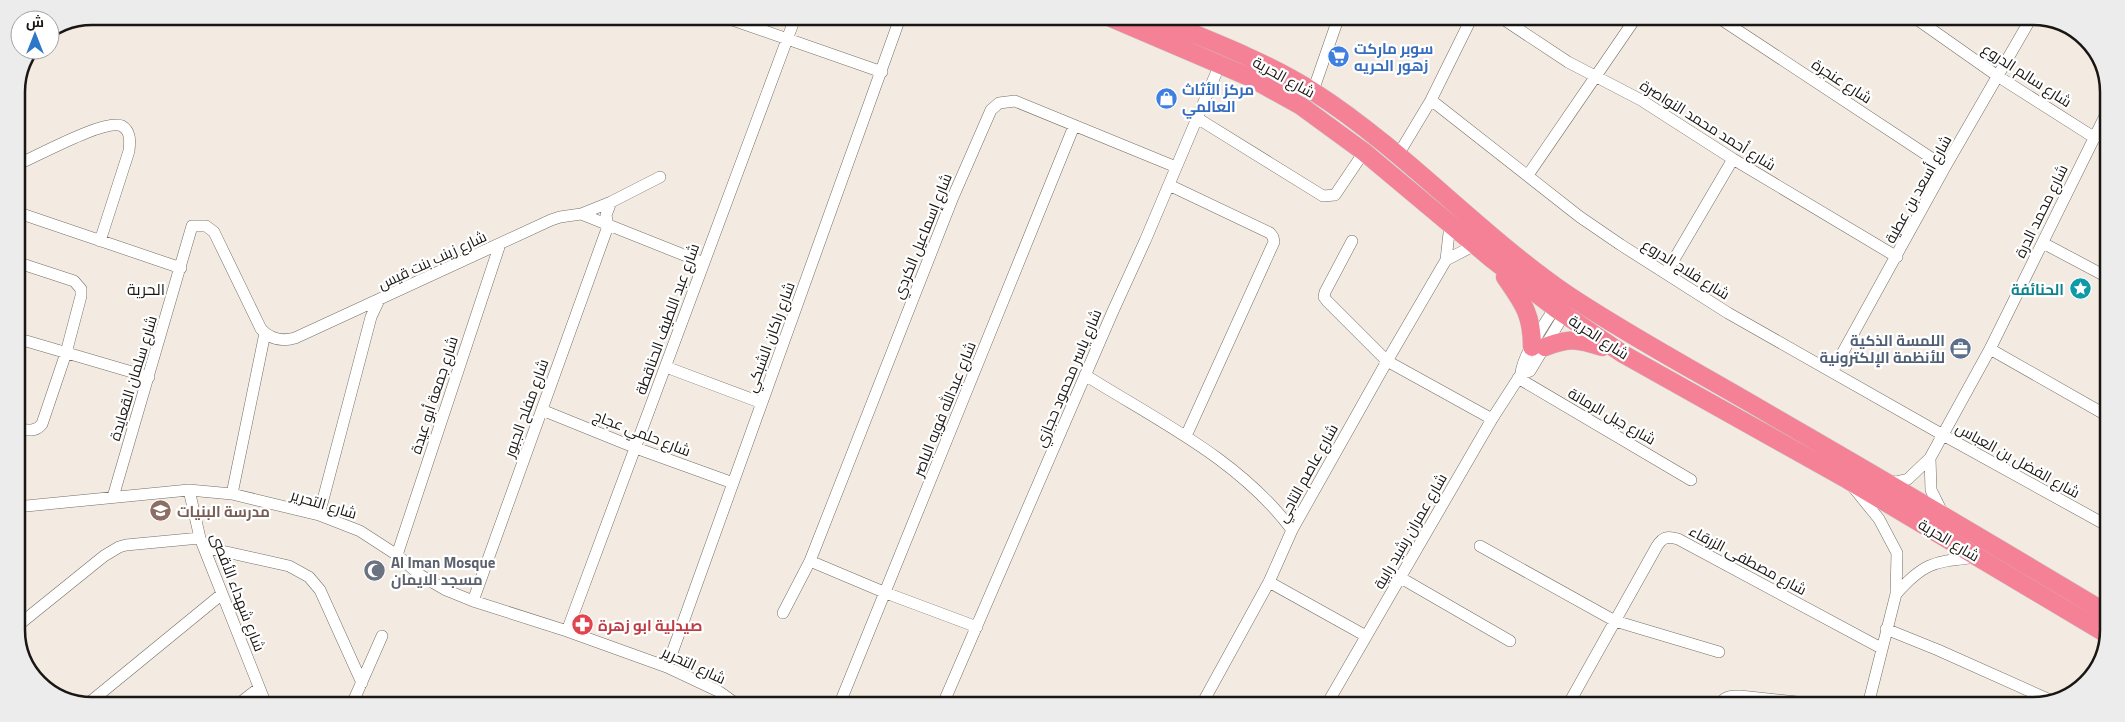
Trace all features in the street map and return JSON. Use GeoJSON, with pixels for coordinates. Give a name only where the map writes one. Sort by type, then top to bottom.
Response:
{"type":"FeatureCollection","features":[{"type":"Feature","properties":{"kind":"highway","name":"شارع الحرية"},"geometry":{"type":"LineString","coordinates":[[1128,25],[1249,77],[1301,106],[1364,152],[1493,260],[1560,311],[1623,354],[1848,480],[2100,630]]}},
{"type":"Feature","properties":{"kind":"highway","name":"شارع الحرية"},"geometry":{"type":"LineString","coordinates":[[1171,25],[1256,61],[1313,91],[1398,155],[1502,244],[1570,295],[1663,352],[2100,609]]}},
{"type":"Feature","properties":{"kind":"highway"},"geometry":{"type":"LineString","coordinates":[[1493,260],[1519,297],[1529,317],[1538,347],[1568,339],[1579,339],[1623,354]]}},
{"type":"Feature","properties":{"kind":"street"},"geometry":{"type":"LineString","coordinates":[[748,25],[882,72]]}},
{"type":"Feature","properties":{"kind":"street","name":"شارع عبد اللطيف الحناقطة"},"geometry":{"type":"LineString","coordinates":[[567,631],[792,25]]}},
{"type":"Feature","properties":{"kind":"street","name":"شارع راكان الشبكي"},"geometry":{"type":"LineString","coordinates":[[667,667],[898,25]]}},
{"type":"Feature","properties":{"kind":"street"},"geometry":{"type":"LineString","coordinates":[[1313,91],[1336,25]]}},
{"type":"Feature","properties":{"kind":"street"},"geometry":{"type":"LineString","coordinates":[[1398,155],[1431,100],[1469,25]]}},
{"type":"Feature","properties":{"kind":"street","name":"شارع أحمد محمد النواصرة"},"geometry":{"type":"LineString","coordinates":[[1512,25],[1568,62],[1641,100],[1733,159],[1897,257]]}},
{"type":"Feature","properties":{"kind":"street"},"geometry":{"type":"LineString","coordinates":[[1528,175],[1631,25]]}},
{"type":"Feature","properties":{"kind":"street","name":"شارع عنجرة"},"geometry":{"type":"LineString","coordinates":[[1730,25],[1945,167]]}},
{"type":"Feature","properties":{"kind":"street","name":"شارع سالم الدروع"},"geometry":{"type":"LineString","coordinates":[[1925,25],[1999,77],[2094,138]]}},
{"type":"Feature","properties":{"kind":"street","name":"شارع أسعد بن عطية"},"geometry":{"type":"LineString","coordinates":[[1832,372],[1945,167],[1999,77],[2027,25]]}},
{"type":"Feature","properties":{"kind":"street","name":"شارع ياسر محمود حجازي"},"geometry":{"type":"LineString","coordinates":[[946,697],[1220,64]]}},
{"type":"Feature","properties":{"kind":"street","name":"شارع فلاح الدروع"},"geometry":{"type":"LineString","coordinates":[[1431,100],[1580,217],[1728,313],[1943,435]]}},
{"type":"Feature","properties":{"kind":"street","name":"شارع إسماعيل الكردي"},"geometry":{"type":"LineString","coordinates":[[783,613],[810,561],[953,197],[991,110],[999,103],[1015,101],[1176,167]]}},
{"type":"Feature","properties":{"kind":"street"},"geometry":{"type":"LineString","coordinates":[[1197,118],[1323,196],[1335,195],[1364,152]]}},
{"type":"Feature","properties":{"kind":"street"},"geometry":{"type":"LineString","coordinates":[[25,161],[101,126],[117,125],[124,127],[128,132],[130,140],[129,151],[100,241]]}},
{"type":"Feature","properties":{"kind":"street","name":"شارع عبدالله فويه الباصر"},"geometry":{"type":"LineString","coordinates":[[842,697],[1074,126]]}},
{"type":"Feature","properties":{"kind":"street","name":"شارع محمد الدرة"},"geometry":{"type":"LineString","coordinates":[[1881,479],[1896,482],[1908,479],[1930,458],[1990,350],[2100,126]]}},
{"type":"Feature","properties":{"kind":"street"},"geometry":{"type":"LineString","coordinates":[[1666,273],[1733,159]]}},
{"type":"Feature","properties":{"kind":"street","name":"شارع زينب بنت قيس"},"geometry":{"type":"LineString","coordinates":[[319,515],[371,317],[380,300],[551,220],[581,214],[611,202],[660,177]]}},
{"type":"Feature","properties":{"kind":"street"},"geometry":{"type":"LineString","coordinates":[[1169,185],[1270,233],[1274,242],[1186,436]]}},
{"type":"Feature","properties":{"kind":"street","name":"شارع مفلح الجبور"},"geometry":{"type":"LineString","coordinates":[[473,601],[608,226],[606,215],[611,202]]}},
{"type":"Feature","properties":{"kind":"street"},"geometry":{"type":"LineString","coordinates":[[581,214],[704,262]]}},
{"type":"Feature","properties":{"kind":"street"},"geometry":{"type":"LineString","coordinates":[[25,215],[181,268]]}},
{"type":"Feature","properties":{"kind":"street","name":"شارع عاصم التاجي"},"geometry":{"type":"LineString","coordinates":[[1206,697],[1269,582],[1292,530],[1387,360],[1446,260],[1450,224]]}},
{"type":"Feature","properties":{"kind":"street","name":"شارع سلمان القعايدة"},"geometry":{"type":"LineString","coordinates":[[113,497],[192,226],[202,225],[210,229],[216,237],[257,323],[265,333]]}},
{"type":"Feature","properties":{"kind":"street"},"geometry":{"type":"LineString","coordinates":[[1352,241],[1324,297],[1387,360],[1492,420]]}},
{"type":"Feature","properties":{"kind":"street"},"geometry":{"type":"LineString","coordinates":[[2042,242],[2100,274]]}},
{"type":"Feature","properties":{"kind":"street","name":"شارع جمعة أبو عيدة"},"geometry":{"type":"LineString","coordinates":[[397,555],[500,244]]}},
{"type":"Feature","properties":{"kind":"street"},"geometry":{"type":"LineString","coordinates":[[1446,260],[1475,245]]}},
{"type":"Feature","properties":{"kind":"street"},"geometry":{"type":"LineString","coordinates":[[25,265],[74,281],[81,289],[80,305],[42,424],[36,430],[25,430]]}},
{"type":"Feature","properties":{"kind":"street","name":"شارع عمران رشيد رابية"},"geometry":{"type":"LineString","coordinates":[[1335,697],[1366,636],[1492,420],[1520,376],[1522,366],[1538,347],[1570,295]]}},
{"type":"Feature","properties":{"kind":"street"},"geometry":{"type":"LineString","coordinates":[[232,494],[265,333],[276,339],[295,338],[380,300]]}},
{"type":"Feature","properties":{"kind":"street"},"geometry":{"type":"LineString","coordinates":[[25,341],[149,377]]}},
{"type":"Feature","properties":{"kind":"street"},"geometry":{"type":"LineString","coordinates":[[1990,350],[2100,412]]}},
{"type":"Feature","properties":{"kind":"street"},"geometry":{"type":"LineString","coordinates":[[666,367],[762,403]]}},
{"type":"Feature","properties":{"kind":"street"},"geometry":{"type":"LineString","coordinates":[[1085,375],[1186,436],[1252,485],[1274,507],[1292,530]]}},
{"type":"Feature","properties":{"kind":"street","name":"شارع جبل الرمانة"},"geometry":{"type":"LineString","coordinates":[[1520,376],[1692,480]]}},
{"type":"Feature","properties":{"kind":"street","name":"شارع حلمي عجاج"},"geometry":{"type":"LineString","coordinates":[[542,410],[636,448],[733,483]]}},
{"type":"Feature","properties":{"kind":"street","name":"شارع الفضل بن العباس"},"geometry":{"type":"LineString","coordinates":[[1943,435],[2100,522]]}},
{"type":"Feature","properties":{"kind":"street"},"geometry":{"type":"LineString","coordinates":[[1930,458],[1931,490],[1944,516]]}},
{"type":"Feature","properties":{"kind":"street"},"geometry":{"type":"LineString","coordinates":[[1848,480],[1879,519],[1897,553],[1896,594],[1870,697]]}},
{"type":"Feature","properties":{"kind":"street","name":"شارع التحرير"},"geometry":{"type":"LineString","coordinates":[[25,506],[189,490],[232,494],[319,515],[360,531],[397,555],[432,582],[473,601],[567,631],[667,667],[726,697]]}},
{"type":"Feature","properties":{"kind":"street","name":"شارع شهداء الأقصى"},"geometry":{"type":"LineString","coordinates":[[189,490],[202,542],[263,697]]}},
{"type":"Feature","properties":{"kind":"street","name":"شارع مصطفى الزرقاء"},"geometry":{"type":"LineString","coordinates":[[1572,697],[1656,546],[1662,539],[1669,537],[1678,539],[1881,648]]}},
{"type":"Feature","properties":{"kind":"street"},"geometry":{"type":"LineString","coordinates":[[25,620],[104,556],[119,547],[202,542],[289,566],[309,577],[320,590],[362,683]]}},
{"type":"Feature","properties":{"kind":"street"},"geometry":{"type":"LineString","coordinates":[[1480,546],[1614,621],[1719,652]]}},
{"type":"Feature","properties":{"kind":"street"},"geometry":{"type":"LineString","coordinates":[[1896,594],[1908,580],[1933,563],[1977,557]]}},
{"type":"Feature","properties":{"kind":"street"},"geometry":{"type":"LineString","coordinates":[[810,561],[977,627]]}},
{"type":"Feature","properties":{"kind":"street"},"geometry":{"type":"LineString","coordinates":[[1401,578],[1510,641]]}},
{"type":"Feature","properties":{"kind":"street"},"geometry":{"type":"LineString","coordinates":[[1269,582],[1366,636]]}},
{"type":"Feature","properties":{"kind":"street"},"geometry":{"type":"LineString","coordinates":[[96,697],[222,594]]}},
{"type":"Feature","properties":{"kind":"street"},"geometry":{"type":"LineString","coordinates":[[1886,629],[2041,696]]}},
{"type":"Feature","properties":{"kind":"street"},"geometry":{"type":"LineString","coordinates":[[355,697],[382,636]]}},
{"type":"Feature","properties":{"kind":"street"},"geometry":{"type":"LineString","coordinates":[[247,697],[259,688]]}},
{"type":"Feature","properties":{"kind":"street"},"geometry":{"type":"LineString","coordinates":[[1727,697],[1750,697]]}},
{"type":"Feature","properties":{"kind":"place","name":"سوبر ماركت زهور الحريه"},"geometry":{"type":"Point","coordinates":[1338,57]}},
{"type":"Feature","properties":{"kind":"place","name":"مركز الأثاث العالمي"},"geometry":{"type":"Point","coordinates":[1166,98]}},
{"type":"Feature","properties":{"kind":"place","name":"الحنائفة"},"geometry":{"type":"Point","coordinates":[2080,289]}},
{"type":"Feature","properties":{"kind":"place","name":"اللمسة الذكية للأنظمة الإلكترونية"},"geometry":{"type":"Point","coordinates":[1961,349]}},
{"type":"Feature","properties":{"kind":"place","name":"مدرسة البنيات"},"geometry":{"type":"Point","coordinates":[161,511]}},
{"type":"Feature","properties":{"kind":"place","name":"Al Iman Mosque مسجد الايمان"},"geometry":{"type":"Point","coordinates":[375,571]}},
{"type":"Feature","properties":{"kind":"place","name":"صيدلية ابو زهرة"},"geometry":{"type":"Point","coordinates":[582,625]}},
{"type":"Feature","properties":{"kind":"district","name":"الحرية"},"geometry":{"type":"Point","coordinates":[146,289]}}]}
